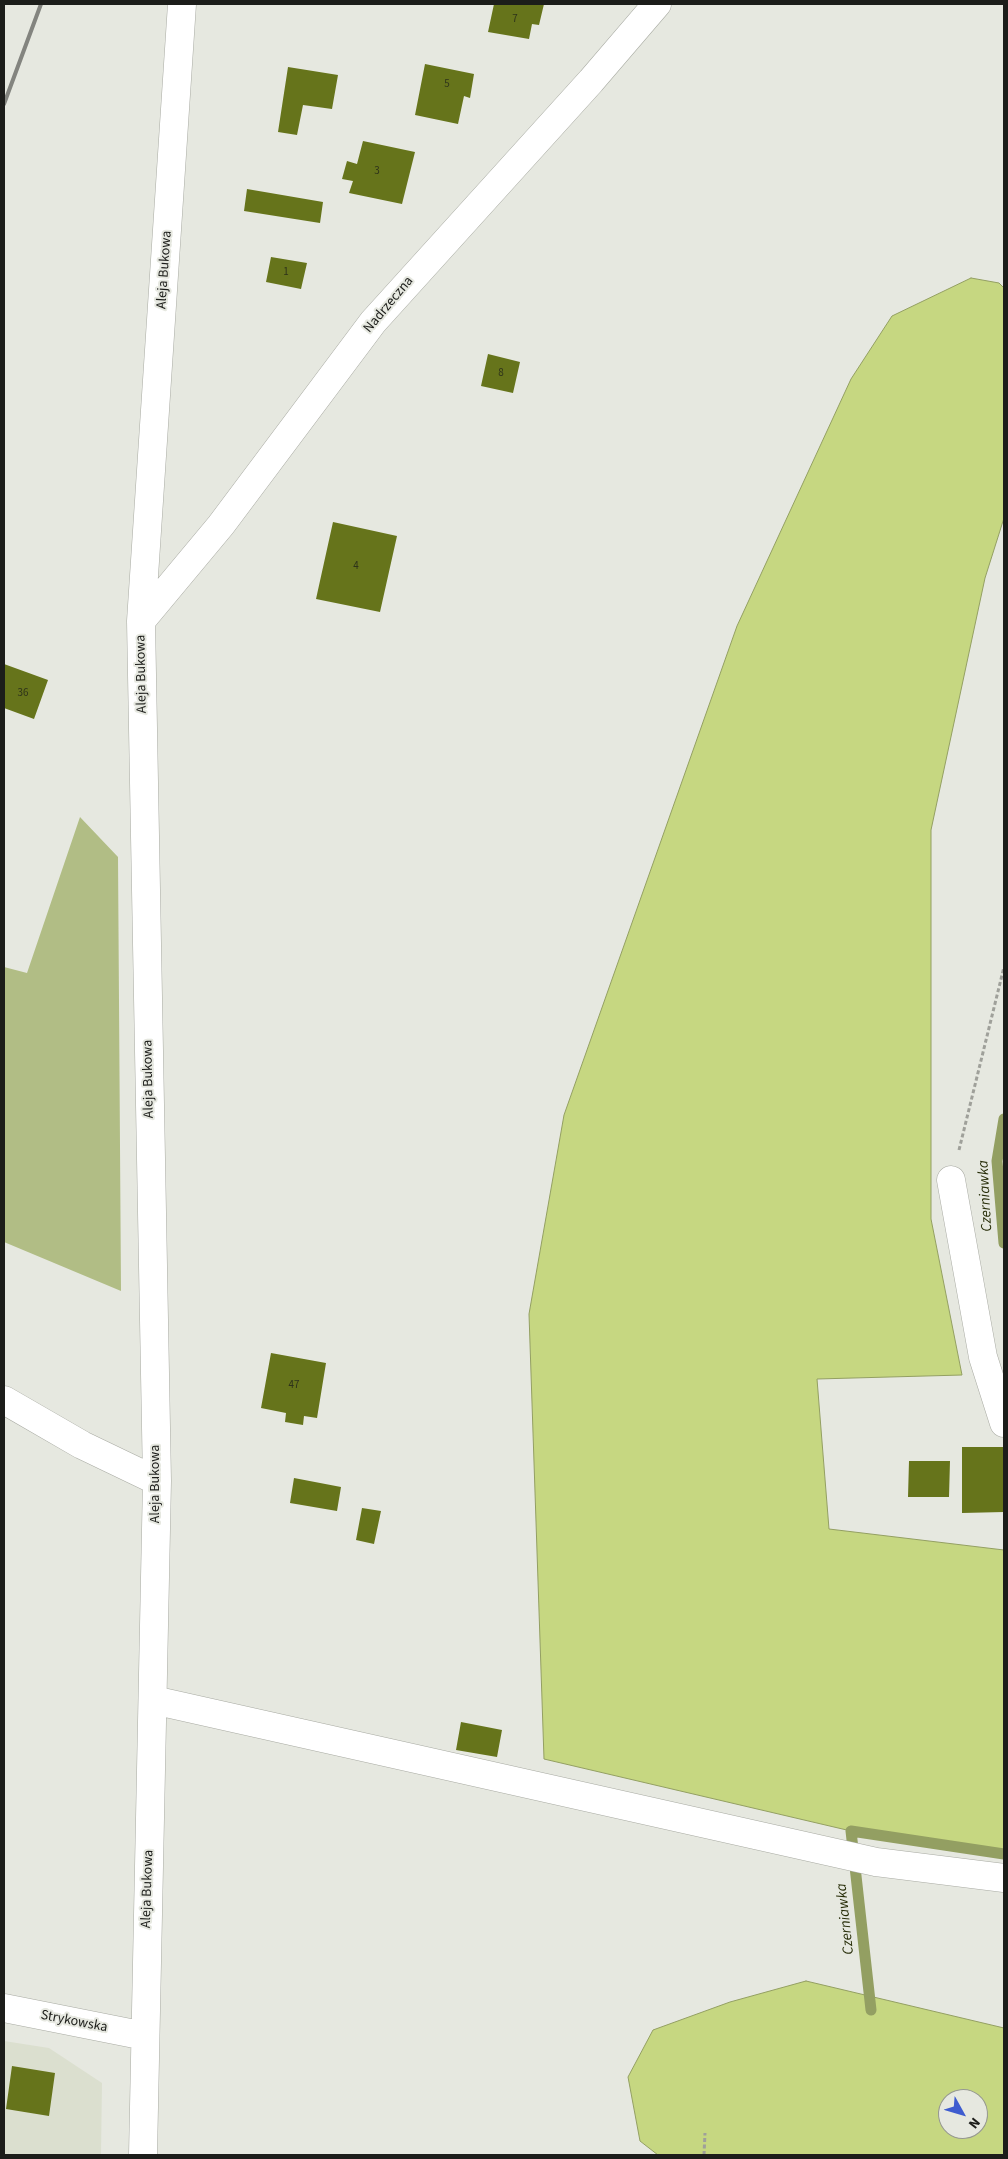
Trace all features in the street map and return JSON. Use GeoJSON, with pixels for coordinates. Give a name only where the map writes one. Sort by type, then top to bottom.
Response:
{"type":"FeatureCollection","features":[{"type":"Feature","properties":{"kind":"street","name":"Aleja Bukowa"},"geometry":{"type":"LineString","coordinates":[[143,2155],[157,1481],[140,621],[182,4]]}},
{"type":"Feature","properties":{"kind":"street","name":"Nadrzeczna"},"geometry":{"type":"LineString","coordinates":[[140,621],[221,525],[373,322],[591,81],[657,4]]}},
{"type":"Feature","properties":{"kind":"street"},"geometry":{"type":"LineString","coordinates":[[951,1180],[983,1357],[1004,1423]]}},
{"type":"Feature","properties":{"kind":"street"},"geometry":{"type":"LineString","coordinates":[[4,1400],[82,1445],[157,1481]]}},
{"type":"Feature","properties":{"kind":"street"},"geometry":{"type":"LineString","coordinates":[[153,1700],[876,1862],[1004,1878]]}},
{"type":"Feature","properties":{"kind":"street","name":"Strykowska"},"geometry":{"type":"LineString","coordinates":[[4,2008],[144,2036]]}},
{"type":"Feature","properties":{"kind":"path"},"geometry":{"type":"LineString","coordinates":[[951,1180],[1004,967]]}},
{"type":"Feature","properties":{"kind":"path"},"geometry":{"type":"LineString","coordinates":[[704,2133],[704,2155]]}},
{"type":"Feature","properties":{"kind":"shaded area"},"geometry":{"type":"Polygon","coordinates":[[[971,278],[999,283],[1004,288],[1004,518],[985,578],[931,830],[931,1219],[962,1375],[817,1379],[829,1529],[1004,1550],[1004,1854],[851,1831],[544,1759],[529,1314],[564,1115],[737,626],[851,379],[892,316],[971,278]]]}},
{"type":"Feature","properties":{"kind":"shaded area"},"geometry":{"type":"Polygon","coordinates":[[[80,817],[118,857],[121,1291],[4,1242],[4,967],[27,973],[80,817]]]}},
{"type":"Feature","properties":{"kind":"shaded area"},"geometry":{"type":"Polygon","coordinates":[[[806,1981],[1004,2028],[1004,2155],[658,2155],[640,2141],[628,2077],[653,2030],[730,2002],[806,1981]]]}},
{"type":"Feature","properties":{"kind":"shaded area"},"geometry":{"type":"Polygon","coordinates":[[[4,2041],[49,2048],[102,2083],[101,2155],[4,2155],[4,2041]]]}},
{"type":"Feature","properties":{"kind":"building"},"geometry":{"type":"Polygon","coordinates":[[[494,4],[544,4],[539,25],[532,24],[529,39],[488,32],[494,4]]]}},
{"type":"Feature","properties":{"kind":"building"},"geometry":{"type":"Polygon","coordinates":[[[425,64],[474,74],[470,98],[464,96],[458,124],[415,115],[425,64]]]}},
{"type":"Feature","properties":{"kind":"building"},"geometry":{"type":"Polygon","coordinates":[[[288,67],[338,75],[332,109],[303,105],[297,135],[278,132],[288,67]]]}},
{"type":"Feature","properties":{"kind":"building"},"geometry":{"type":"Polygon","coordinates":[[[363,141],[415,152],[402,204],[349,193],[353,181],[342,179],[347,161],[357,164],[363,141]]]}},
{"type":"Feature","properties":{"kind":"building"},"geometry":{"type":"Polygon","coordinates":[[[247,189],[323,202],[320,223],[244,211],[247,189]]]}},
{"type":"Feature","properties":{"kind":"building"},"geometry":{"type":"Polygon","coordinates":[[[271,257],[307,263],[301,289],[266,282],[271,257]]]}},
{"type":"Feature","properties":{"kind":"building"},"geometry":{"type":"Polygon","coordinates":[[[488,354],[520,362],[513,393],[481,386],[488,354]]]}},
{"type":"Feature","properties":{"kind":"building"},"geometry":{"type":"Polygon","coordinates":[[[333,522],[397,536],[380,612],[316,599],[333,522]]]}},
{"type":"Feature","properties":{"kind":"building"},"geometry":{"type":"Polygon","coordinates":[[[4,664],[48,680],[34,719],[4,708],[4,664]]]}},
{"type":"Feature","properties":{"kind":"building"},"geometry":{"type":"Polygon","coordinates":[[[271,1353],[326,1363],[317,1418],[304,1416],[303,1425],[285,1422],[286,1413],[261,1408],[271,1353]]]}},
{"type":"Feature","properties":{"kind":"building"},"geometry":{"type":"Polygon","coordinates":[[[962,1447],[1004,1447],[1004,1512],[962,1513],[962,1447]]]}},
{"type":"Feature","properties":{"kind":"building"},"geometry":{"type":"Polygon","coordinates":[[[909,1461],[950,1461],[949,1497],[908,1497],[909,1461]]]}},
{"type":"Feature","properties":{"kind":"building"},"geometry":{"type":"Polygon","coordinates":[[[294,1478],[341,1487],[337,1511],[290,1503],[294,1478]]]}},
{"type":"Feature","properties":{"kind":"building"},"geometry":{"type":"Polygon","coordinates":[[[362,1508],[381,1511],[374,1544],[356,1540],[362,1508]]]}},
{"type":"Feature","properties":{"kind":"building"},"geometry":{"type":"Polygon","coordinates":[[[461,1722],[502,1730],[497,1757],[456,1750],[461,1722]]]}},
{"type":"Feature","properties":{"kind":"building"},"geometry":{"type":"Polygon","coordinates":[[[12,2066],[55,2073],[49,2116],[6,2109],[12,2066]]]}},
{"type":"Feature","properties":{"kind":"waterway","name":"Czerniawka"},"geometry":{"type":"LineString","coordinates":[[1004,1119],[997,1161],[1004,1243]]}},
{"type":"Feature","properties":{"kind":"waterway","name":"Czerniawka"},"geometry":{"type":"LineString","coordinates":[[871,2010],[851,1831],[1004,1854]]}},
{"type":"Feature","properties":{"kind":"railway"},"geometry":{"type":"LineString","coordinates":[[4,104],[41,4]]}}]}
